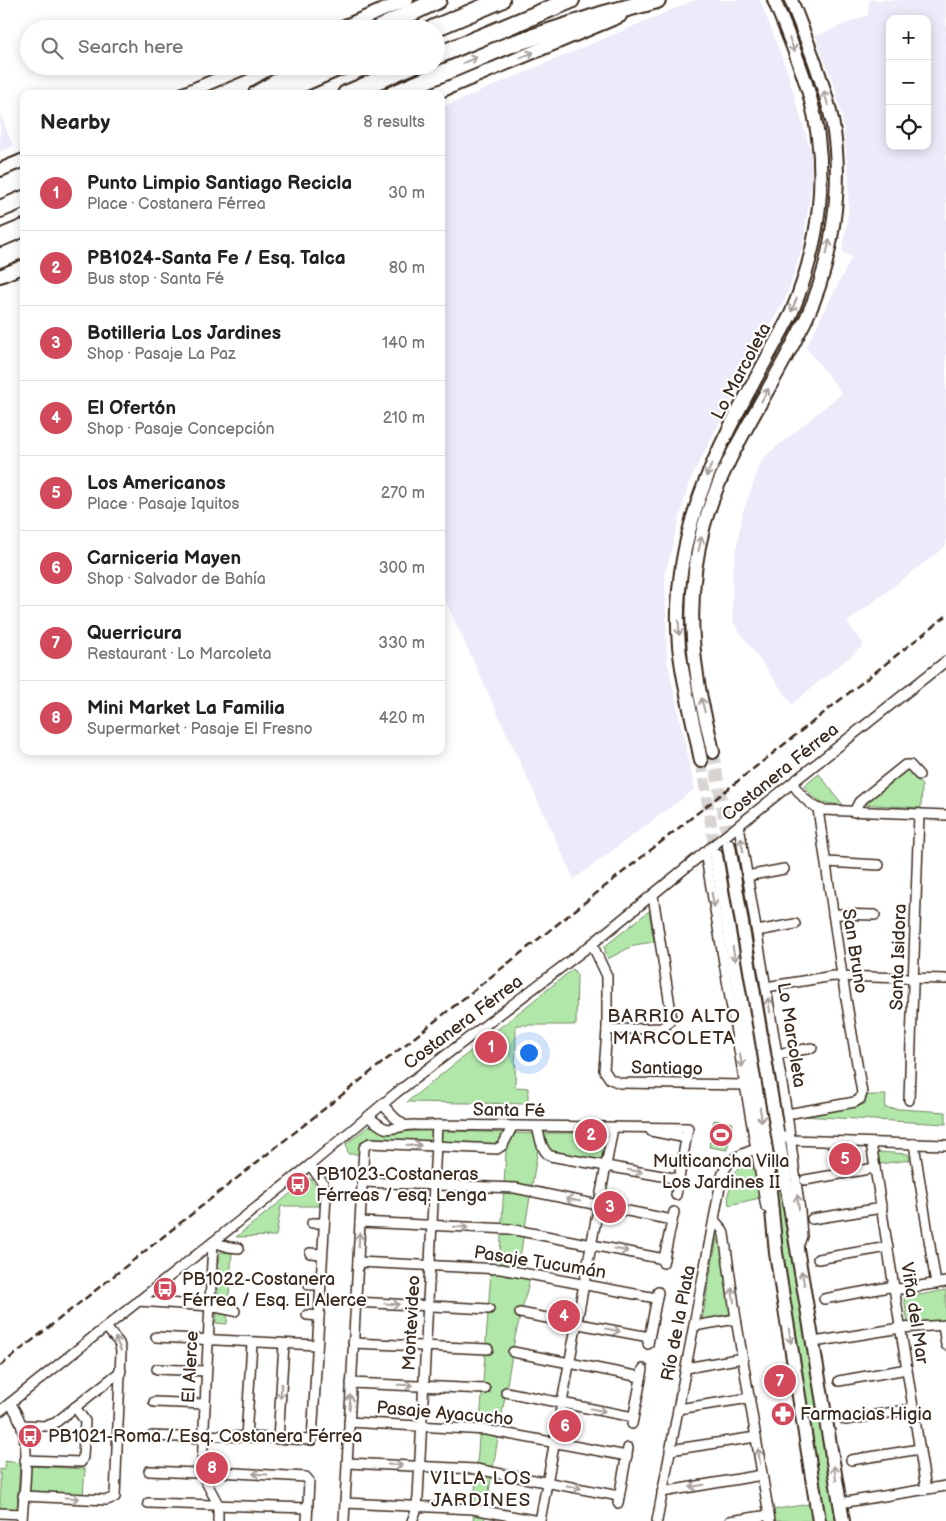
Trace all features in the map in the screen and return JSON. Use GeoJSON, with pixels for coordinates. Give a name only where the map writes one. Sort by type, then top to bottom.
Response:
{"type":"FeatureCollection","features":[{"type":"Feature","properties":{"kind":"highway"},"geometry":{"type":"LineString","coordinates":[[397,20],[438,0]]}},
{"type":"Feature","properties":{"kind":"highway"},"geometry":{"type":"LineString","coordinates":[[445,24],[501,0]]}},
{"type":"Feature","properties":{"kind":"highway"},"geometry":{"type":"LineString","coordinates":[[445,52],[571,0]]}},
{"type":"Feature","properties":{"kind":"highway"},"geometry":{"type":"LineString","coordinates":[[445,72],[509,45],[601,15],[657,0]]}},
{"type":"Feature","properties":{"kind":"highway"},"geometry":{"type":"LineString","coordinates":[[264,90],[290,75]]}},
{"type":"Feature","properties":{"kind":"highway"},"geometry":{"type":"LineString","coordinates":[[285,90],[321,75]]}},
{"type":"Feature","properties":{"kind":"highway"},"geometry":{"type":"LineString","coordinates":[[355,90],[391,75]]}},
{"type":"Feature","properties":{"kind":"highway"},"geometry":{"type":"LineString","coordinates":[[402,90],[438,75]]}},
{"type":"Feature","properties":{"kind":"highway"},"geometry":{"type":"LineString","coordinates":[[0,207],[20,201]]}},
{"type":"Feature","properties":{"kind":"highway"},"geometry":{"type":"LineString","coordinates":[[0,238],[20,230]]}},
{"type":"Feature","properties":{"kind":"main road"},"geometry":{"type":"LineString","coordinates":[[359,20],[407,0]]}},
{"type":"Feature","properties":{"kind":"main road"},"geometry":{"type":"LineString","coordinates":[[443,90],[657,0]]}},
{"type":"Feature","properties":{"kind":"main road","name":"Lo Marcoleta"},"geometry":{"type":"LineString","coordinates":[[701,761],[679,644],[678,605],[683,558],[690,523],[704,483],[730,426],[791,314],[809,264],[819,210],[818,139],[810,98],[774,0]]}},
{"type":"Feature","properties":{"kind":"main road","name":"Lo Marcoleta"},"geometry":{"type":"LineString","coordinates":[[712,752],[694,655],[692,611],[696,567],[704,525],[718,484],[736,446],[806,318],[824,267],[834,215],[836,146],[825,93],[791,0]]}},
{"type":"Feature","properties":{"kind":"main road"},"geometry":{"type":"LineString","coordinates":[[193,90],[228,75]]}},
{"type":"Feature","properties":{"kind":"main road"},"geometry":{"type":"LineString","coordinates":[[0,170],[20,162]]}},
{"type":"Feature","properties":{"kind":"main road"},"geometry":{"type":"LineString","coordinates":[[0,276],[20,268]]}},
{"type":"Feature","properties":{"kind":"main road"},"geometry":{"type":"LineString","coordinates":[[777,340],[781,346],[789,350]]}},
{"type":"Feature","properties":{"kind":"main road"},"geometry":{"type":"LineString","coordinates":[[767,359],[775,363],[779,370]]}},
{"type":"Feature","properties":{"kind":"main road","name":"Lo Marcoleta"},"geometry":{"type":"LineString","coordinates":[[729,846],[797,1250],[809,1310],[843,1521]]}},
{"type":"Feature","properties":{"kind":"main road"},"geometry":{"type":"LineString","coordinates":[[711,853],[766,1149],[776,1237],[776,1253],[819,1521]]}},
{"type":"Feature","properties":{"kind":"main road"},"geometry":{"type":"LineString","coordinates":[[776,1253],[797,1250]]}},
{"type":"Feature","properties":{"kind":"main road"},"geometry":{"type":"LineString","coordinates":[[786,1314],[809,1310]]}},
{"type":"Feature","properties":{"kind":"street","name":"Costanera Férrea"},"geometry":{"type":"LineString","coordinates":[[0,1411],[310,1165],[396,1093],[711,853],[739,826],[946,661]]}},
{"type":"Feature","properties":{"kind":"street"},"geometry":{"type":"LineString","coordinates":[[854,812],[859,802],[904,765],[910,765],[919,775]]}},
{"type":"Feature","properties":{"kind":"street"},"geometry":{"type":"LineString","coordinates":[[792,783],[804,800],[818,809],[828,811],[946,815]]}},
{"type":"Feature","properties":{"kind":"street","name":"San Bruno"},"geometry":{"type":"LineString","coordinates":[[787,1114],[852,1103],[860,1099],[862,1090],[842,975],[818,809]]}},
{"type":"Feature","properties":{"kind":"street","name":"Santa Isidora"},"geometry":{"type":"LineString","coordinates":[[909,1100],[919,814]]}},
{"type":"Feature","properties":{"kind":"street","name":"Lo Marcoleta"},"geometry":{"type":"LineString","coordinates":[[739,826],[787,1114],[802,1236],[797,1250]]}},
{"type":"Feature","properties":{"kind":"street"},"geometry":{"type":"LineString","coordinates":[[711,853],[756,1149],[769,1223],[776,1237]]}},
{"type":"Feature","properties":{"kind":"street"},"geometry":{"type":"LineString","coordinates":[[826,862],[879,865]]}},
{"type":"Feature","properties":{"kind":"street"},"geometry":{"type":"LineString","coordinates":[[747,876],[784,869]]}},
{"type":"Feature","properties":{"kind":"street"},"geometry":{"type":"LineString","coordinates":[[607,1030],[660,1028],[666,1026],[670,1020],[671,1012],[653,896]]}},
{"type":"Feature","properties":{"kind":"street"},"geometry":{"type":"LineString","coordinates":[[833,914],[875,915]]}},
{"type":"Feature","properties":{"kind":"street"},"geometry":{"type":"LineString","coordinates":[[757,931],[795,924]]}},
{"type":"Feature","properties":{"kind":"street","name":"Santiago"},"geometry":{"type":"LineString","coordinates":[[592,944],[607,976],[607,1030],[604,1070],[610,1079],[616,1083],[746,1086]]}},
{"type":"Feature","properties":{"kind":"street"},"geometry":{"type":"LineString","coordinates":[[766,987],[842,975],[946,979]]}},
{"type":"Feature","properties":{"kind":"street"},"geometry":{"type":"LineString","coordinates":[[778,1054],[812,1048]]}},
{"type":"Feature","properties":{"kind":"street"},"geometry":{"type":"LineString","coordinates":[[383,1105],[405,1126]]}},
{"type":"Feature","properties":{"kind":"street","name":"Santa Fé"},"geometry":{"type":"LineString","coordinates":[[369,1117],[387,1129],[395,1130],[405,1126],[438,1125],[646,1129],[662,1134],[687,1133],[679,1179]]}},
{"type":"Feature","properties":{"kind":"street","name":"Montevideo"},"geometry":{"type":"LineString","coordinates":[[412,1521],[417,1506],[420,1466],[438,1125]]}},
{"type":"Feature","properties":{"kind":"street"},"geometry":{"type":"LineString","coordinates":[[344,1521],[362,1182],[366,1144],[499,1148],[504,1145],[512,1127]]}},
{"type":"Feature","properties":{"kind":"street"},"geometry":{"type":"LineString","coordinates":[[538,1127],[542,1147],[545,1153],[550,1156],[679,1179],[676,1195]]}},
{"type":"Feature","properties":{"kind":"street"},"geometry":{"type":"LineString","coordinates":[[345,1503],[473,1509],[540,1521],[613,1128]]}},
{"type":"Feature","properties":{"kind":"street"},"geometry":{"type":"LineString","coordinates":[[778,1132],[790,1140],[946,1145]]}},
{"type":"Feature","properties":{"kind":"street","name":"Viña del Mar"},"geometry":{"type":"LineString","coordinates":[[871,1143],[926,1489]]}},
{"type":"Feature","properties":{"kind":"street"},"geometry":{"type":"LineString","coordinates":[[914,1144],[936,1284]]}},
{"type":"Feature","properties":{"kind":"street","name":"Río de la Plata"},"geometry":{"type":"LineString","coordinates":[[657,1521],[722,1176],[725,1168],[737,1156],[756,1149]]}},
{"type":"Feature","properties":{"kind":"street"},"geometry":{"type":"LineString","coordinates":[[152,1436],[312,1440],[324,1224],[324,1186],[310,1165]]}},
{"type":"Feature","properties":{"kind":"street"},"geometry":{"type":"LineString","coordinates":[[805,1180],[875,1168]]}},
{"type":"Feature","properties":{"kind":"street"},"geometry":{"type":"LineString","coordinates":[[360,1222],[510,1229],[664,1261],[673,1216],[509,1188],[362,1182]]}},
{"type":"Feature","properties":{"kind":"street"},"geometry":{"type":"LineString","coordinates":[[812,1219],[882,1208]]}},
{"type":"Feature","properties":{"kind":"street"},"geometry":{"type":"LineString","coordinates":[[714,1220],[724,1234],[769,1518],[730,1521]]}},
{"type":"Feature","properties":{"kind":"street"},"geometry":{"type":"LineString","coordinates":[[312,1223],[324,1224]]}},
{"type":"Feature","properties":{"kind":"street"},"geometry":{"type":"LineString","coordinates":[[213,1242],[239,1248]]}},
{"type":"Feature","properties":{"kind":"street","name":"El Alerce"},"geometry":{"type":"LineString","coordinates":[[213,1242],[202,1471],[218,1504],[218,1521]]}},
{"type":"Feature","properties":{"kind":"street"},"geometry":{"type":"LineString","coordinates":[[818,1259],[888,1247]]}},
{"type":"Feature","properties":{"kind":"street"},"geometry":{"type":"LineString","coordinates":[[310,1253],[322,1254]]}},
{"type":"Feature","properties":{"kind":"street","name":"Pasaje Tucumán"},"geometry":{"type":"LineString","coordinates":[[358,1262],[508,1270],[657,1295],[648,1340],[577,1323]]}},
{"type":"Feature","properties":{"kind":"street"},"geometry":{"type":"LineString","coordinates":[[211,1278],[236,1280]]}},
{"type":"Feature","properties":{"kind":"street"},"geometry":{"type":"LineString","coordinates":[[824,1299],[889,1288],[900,1289],[946,1282]]}},
{"type":"Feature","properties":{"kind":"street"},"geometry":{"type":"LineString","coordinates":[[309,1284],[320,1285]]}},
{"type":"Feature","properties":{"kind":"street"},"geometry":{"type":"LineString","coordinates":[[138,1301],[210,1306],[235,1311]]}},
{"type":"Feature","properties":{"kind":"street"},"geometry":{"type":"LineString","coordinates":[[355,1302],[488,1308]]}},
{"type":"Feature","properties":{"kind":"street"},"geometry":{"type":"LineString","coordinates":[[520,1313],[577,1323]]}},
{"type":"Feature","properties":{"kind":"street"},"geometry":{"type":"LineString","coordinates":[[307,1315],[319,1316]]}},
{"type":"Feature","properties":{"kind":"street"},"geometry":{"type":"LineString","coordinates":[[694,1326],[736,1319]]}},
{"type":"Feature","properties":{"kind":"street"},"geometry":{"type":"LineString","coordinates":[[814,1342],[900,1328],[944,1326],[946,1345]]}},
{"type":"Feature","properties":{"kind":"street"},"geometry":{"type":"LineString","coordinates":[[23,1496],[107,1500],[114,1498],[116,1494],[121,1347],[106,1327]]}},
{"type":"Feature","properties":{"kind":"street"},"geometry":{"type":"LineString","coordinates":[[156,1338],[317,1345]]}},
{"type":"Feature","properties":{"kind":"street"},"geometry":{"type":"LineString","coordinates":[[246,1437],[252,1343]]}},
{"type":"Feature","properties":{"kind":"street"},"geometry":{"type":"LineString","coordinates":[[353,1343],[488,1349]]}},
{"type":"Feature","properties":{"kind":"street"},"geometry":{"type":"LineString","coordinates":[[278,1439],[284,1344]]}},
{"type":"Feature","properties":{"kind":"street"},"geometry":{"type":"LineString","coordinates":[[506,1392],[633,1420],[642,1373],[569,1363],[513,1352]]}},
{"type":"Feature","properties":{"kind":"street"},"geometry":{"type":"LineString","coordinates":[[686,1368],[743,1358]]}},
{"type":"Feature","properties":{"kind":"street"},"geometry":{"type":"LineString","coordinates":[[158,1369],[206,1371]]}},
{"type":"Feature","properties":{"kind":"street"},"geometry":{"type":"LineString","coordinates":[[839,1381],[907,1369]]}},
{"type":"Feature","properties":{"kind":"street"},"geometry":{"type":"LineString","coordinates":[[22,1425],[52,1425],[120,1371]]}},
{"type":"Feature","properties":{"kind":"street"},"geometry":{"type":"LineString","coordinates":[[351,1383],[485,1389]]}},
{"type":"Feature","properties":{"kind":"street"},"geometry":{"type":"LineString","coordinates":[[678,1409],[750,1398]]}},
{"type":"Feature","properties":{"kind":"street"},"geometry":{"type":"LineString","coordinates":[[154,1402],[204,1404]]}},
{"type":"Feature","properties":{"kind":"street"},"geometry":{"type":"LineString","coordinates":[[0,1513],[22,1518],[26,1441],[22,1425],[10,1403]]}},
{"type":"Feature","properties":{"kind":"street"},"geometry":{"type":"LineString","coordinates":[[25,1460],[81,1462],[83,1457],[84,1420],[75,1407]]}},
{"type":"Feature","properties":{"kind":"street"},"geometry":{"type":"LineString","coordinates":[[845,1420],[914,1409]]}},
{"type":"Feature","properties":{"kind":"street","name":"Pasaje Ayacucho"},"geometry":{"type":"LineString","coordinates":[[349,1422],[486,1430],[628,1452],[619,1499],[547,1482]]}},
{"type":"Feature","properties":{"kind":"street"},"geometry":{"type":"LineString","coordinates":[[670,1450],[756,1437]]}},
{"type":"Feature","properties":{"kind":"street"},"geometry":{"type":"LineString","coordinates":[[851,1460],[920,1448]]}},
{"type":"Feature","properties":{"kind":"street"},"geometry":{"type":"LineString","coordinates":[[347,1463],[476,1469],[547,1482]]}},
{"type":"Feature","properties":{"kind":"street"},"geometry":{"type":"LineString","coordinates":[[148,1471],[196,1474],[202,1471],[304,1476],[309,1481],[307,1521]]}},
{"type":"Feature","properties":{"kind":"street"},"geometry":{"type":"LineString","coordinates":[[662,1492],[762,1476]]}},
{"type":"Feature","properties":{"kind":"street"},"geometry":{"type":"LineString","coordinates":[[840,1503],[946,1486]]}},
{"type":"Feature","properties":{"kind":"street"},"geometry":{"type":"LineString","coordinates":[[148,1503],[308,1508]]}},
{"type":"Feature","properties":{"kind":"shaded area"},"geometry":{"type":"Polygon","coordinates":[[[695,0],[760,0],[787,71],[811,152],[812,180],[803,244],[788,293],[689,482],[665,574],[667,660],[695,789],[574,879],[445,600],[445,106],[695,0]]]}},
{"type":"Feature","properties":{"kind":"shaded area"},"geometry":{"type":"Polygon","coordinates":[[[869,0],[946,0],[946,546],[847,622],[864,645],[792,704],[734,624],[732,606],[733,567],[743,512],[762,459],[842,393],[806,347],[852,257],[842,252],[848,215],[849,178],[843,122],[835,87],[815,36],[868,15],[869,0]]]}},
{"type":"Feature","properties":{"kind":"shaded area"},"geometry":{"type":"Polygon","coordinates":[[[0,113],[13,146],[0,152],[0,113]]]}},
{"type":"Feature","properties":{"kind":"green space"},"geometry":{"type":"Polygon","coordinates":[[[906,768],[922,785],[921,808],[862,804],[906,768]]]}},
{"type":"Feature","properties":{"kind":"green space"},"geometry":{"type":"Polygon","coordinates":[[[819,774],[843,805],[820,801],[804,786],[819,774]]]}},
{"type":"Feature","properties":{"kind":"green space"},"geometry":{"type":"Polygon","coordinates":[[[649,911],[654,942],[634,945],[608,959],[604,947],[649,911]]]}},
{"type":"Feature","properties":{"kind":"green space"},"geometry":{"type":"Polygon","coordinates":[[[573,969],[577,975],[576,1025],[516,1025],[515,1087],[528,1088],[528,1104],[407,1102],[573,969]]]}},
{"type":"Feature","properties":{"kind":"green space"},"geometry":{"type":"Polygon","coordinates":[[[867,1095],[886,1095],[885,1108],[946,1112],[946,1124],[802,1116],[803,1114],[865,1104],[867,1095]]]}},
{"type":"Feature","properties":{"kind":"green space","name":"Multicancha Villa Los Jardines II"},"geometry":{"type":"Polygon","coordinates":[[[714,1120],[733,1123],[727,1150],[709,1147],[714,1120]]]}},
{"type":"Feature","properties":{"kind":"green space"},"geometry":{"type":"Polygon","coordinates":[[[369,1126],[384,1133],[428,1130],[535,1134],[539,1143],[517,1275],[530,1278],[515,1337],[484,1521],[473,1521],[491,1271],[499,1271],[506,1151],[498,1145],[364,1142],[360,1154],[348,1154],[346,1144],[369,1126]]]}},
{"type":"Feature","properties":{"kind":"green space"},"geometry":{"type":"Polygon","coordinates":[[[542,1133],[595,1133],[602,1138],[604,1144],[601,1160],[547,1152],[542,1133]]]}},
{"type":"Feature","properties":{"kind":"green space"},"geometry":{"type":"Polygon","coordinates":[[[878,1152],[908,1154],[910,1160],[879,1164],[878,1152]]]}},
{"type":"Feature","properties":{"kind":"green space"},"geometry":{"type":"Polygon","coordinates":[[[779,1154],[839,1521],[825,1521],[818,1483],[768,1159],[779,1154]]]}},
{"type":"Feature","properties":{"kind":"green space"},"geometry":{"type":"Polygon","coordinates":[[[749,1161],[755,1167],[760,1198],[729,1205],[728,1195],[734,1172],[749,1161]]]}},
{"type":"Feature","properties":{"kind":"green space"},"geometry":{"type":"Polygon","coordinates":[[[310,1178],[320,1192],[319,1206],[281,1206],[276,1236],[236,1237],[310,1178]]]}},
{"type":"Feature","properties":{"kind":"green space"},"geometry":{"type":"Polygon","coordinates":[[[718,1232],[730,1314],[702,1320],[718,1232]]]}},
{"type":"Feature","properties":{"kind":"green space"},"geometry":{"type":"Polygon","coordinates":[[[220,1252],[232,1253],[227,1324],[216,1323],[220,1252]]]}},
{"type":"Feature","properties":{"kind":"green space"},"geometry":{"type":"Polygon","coordinates":[[[946,1290],[946,1321],[908,1323],[904,1298],[946,1290]]]}},
{"type":"Feature","properties":{"kind":"green space"},"geometry":{"type":"Polygon","coordinates":[[[5,1461],[20,1463],[17,1511],[0,1510],[0,1469],[4,1470],[5,1461]]]}},
{"type":"Feature","properties":{"kind":"green space"},"geometry":{"type":"Polygon","coordinates":[[[31,1466],[85,1469],[83,1497],[29,1495],[31,1466]]]}},
{"type":"Feature","properties":{"kind":"green space"},"geometry":{"type":"Polygon","coordinates":[[[809,1504],[812,1521],[772,1521],[771,1510],[809,1504]]]}},
{"type":"Feature","properties":{"kind":"tunnel"},"geometry":{"type":"LineString","coordinates":[[713,752],[729,846]]}},
{"type":"Feature","properties":{"kind":"tunnel"},"geometry":{"type":"LineString","coordinates":[[701,761],[716,855]]}},
{"type":"Feature","properties":{"kind":"railway"},"geometry":{"type":"LineString","coordinates":[[0,1366],[946,616]]}},
{"type":"Feature","properties":{"kind":"place","name":"Punto Limpio Santiago Recicla"},"geometry":{"type":"Point","coordinates":[491,1047]}},
{"type":"Feature","properties":{"kind":"place","name":"PB1024-Santa Fe / Esq. Talca"},"geometry":{"type":"Point","coordinates":[591,1135]}},
{"type":"Feature","properties":{"kind":"place","name":"Multicancha Villa Los Jardines II"},"geometry":{"type":"Point","coordinates":[721,1135]}},
{"type":"Feature","properties":{"kind":"place","name":"Los Americanos"},"geometry":{"type":"Point","coordinates":[845,1159]}},
{"type":"Feature","properties":{"kind":"place","name":"PB1023-Costaneras Férreas / esq. Lenga"},"geometry":{"type":"Point","coordinates":[298,1184]}},
{"type":"Feature","properties":{"kind":"place","name":"Botilleria Los Jardines"},"geometry":{"type":"Point","coordinates":[610,1207]}},
{"type":"Feature","properties":{"kind":"place","name":"PB1022-Costanera Férrea / Esq. El Alerce"},"geometry":{"type":"Point","coordinates":[165,1289]}},
{"type":"Feature","properties":{"kind":"place","name":"El Ofertón"},"geometry":{"type":"Point","coordinates":[564,1316]}},
{"type":"Feature","properties":{"kind":"place","name":"Querricura"},"geometry":{"type":"Point","coordinates":[780,1381]}},
{"type":"Feature","properties":{"kind":"place","name":"Farmacias Higia"},"geometry":{"type":"Point","coordinates":[783,1414]}},
{"type":"Feature","properties":{"kind":"place","name":"Carniceria Mayen"},"geometry":{"type":"Point","coordinates":[565,1426]}},
{"type":"Feature","properties":{"kind":"place","name":"PB1021-Roma / Esq. Costanera Férrea"},"geometry":{"type":"Point","coordinates":[30,1436]}},
{"type":"Feature","properties":{"kind":"place","name":"Mini Market La Familia"},"geometry":{"type":"Point","coordinates":[212,1468]}},
{"type":"Feature","properties":{"kind":"district","name":"BARRIO ALTO MARCOLETA"},"geometry":{"type":"Point","coordinates":[674,1026]}},
{"type":"Feature","properties":{"kind":"district","name":"VILLA LOS JARDINES"},"geometry":{"type":"Point","coordinates":[481,1488]}}]}
